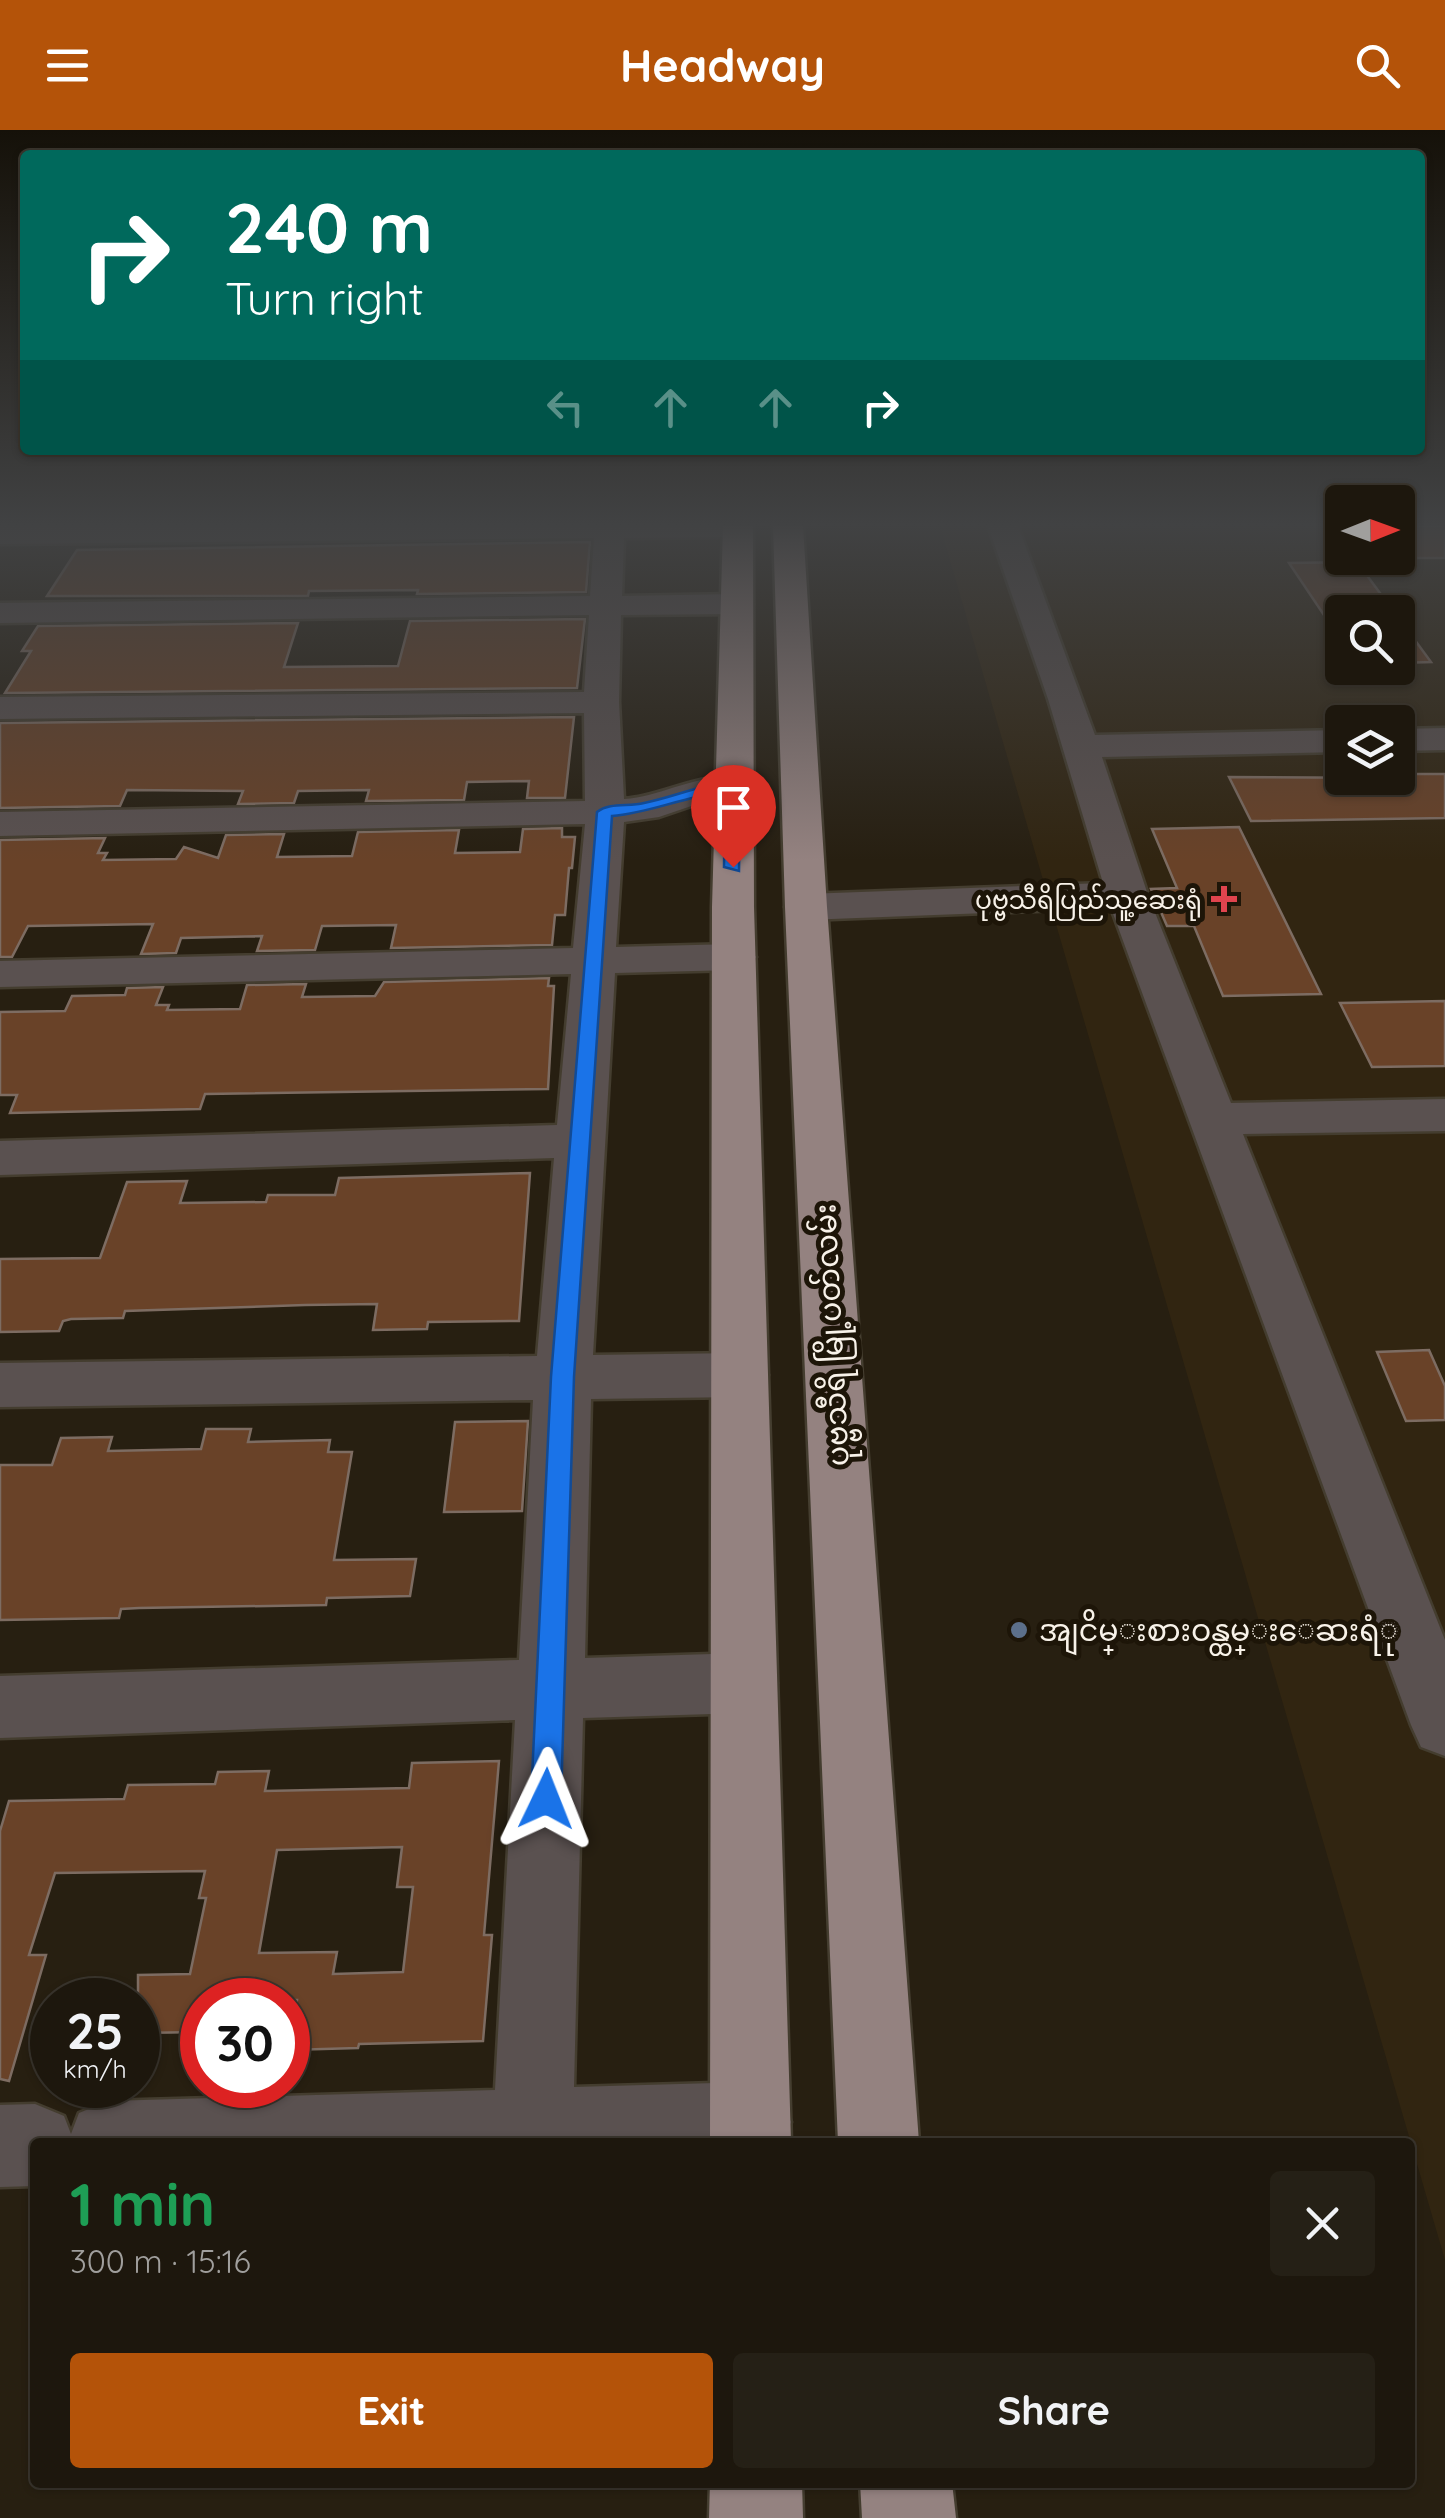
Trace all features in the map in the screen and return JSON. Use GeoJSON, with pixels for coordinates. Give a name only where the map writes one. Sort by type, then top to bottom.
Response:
{"type":"FeatureCollection","features":[{"type":"Feature","properties":{"kind":"main road"},"geometry":{"type":"LineString","coordinates":[[736,637],[732,788],[751,2132]]}},
{"type":"Feature","properties":{"kind":"main road","name":"ပုဗ္ဗသီရိ မြို့ပတ်လမ်း"},"geometry":{"type":"LineString","coordinates":[[770,637],[806,908],[879,2138]]}},
{"type":"Feature","properties":{"kind":"main road"},"geometry":{"type":"LineString","coordinates":[[756,2488],[756,2518]]}},
{"type":"Feature","properties":{"kind":"main road"},"geometry":{"type":"LineString","coordinates":[[906,2488],[909,2518]]}},
{"type":"Feature","properties":{"kind":"street"},"geometry":{"type":"LineString","coordinates":[[533,2130],[563,1377],[605,812],[605,637]]}},
{"type":"Feature","properties":{"kind":"street"},"geometry":{"type":"LineString","coordinates":[[1042,637],[1127,894],[1445,1725]]}},
{"type":"Feature","properties":{"kind":"street"},"geometry":{"type":"LineString","coordinates":[[0,708],[602,702]]}},
{"type":"Feature","properties":{"kind":"street"},"geometry":{"type":"LineString","coordinates":[[1415,740],[1445,739]]}},
{"type":"Feature","properties":{"kind":"street"},"geometry":{"type":"LineString","coordinates":[[1081,746],[1325,741]]}},
{"type":"Feature","properties":{"kind":"street"},"geometry":{"type":"LineString","coordinates":[[0,824],[605,812],[645,808],[705,789],[732,788]]}},
{"type":"Feature","properties":{"kind":"street"},"geometry":{"type":"LineString","coordinates":[[806,908],[1127,894]]}},
{"type":"Feature","properties":{"kind":"street"},"geometry":{"type":"LineString","coordinates":[[0,974],[734,956]]}},
{"type":"Feature","properties":{"kind":"street"},"geometry":{"type":"LineString","coordinates":[[1214,1119],[1445,1115]]}},
{"type":"Feature","properties":{"kind":"street"},"geometry":{"type":"LineString","coordinates":[[0,1158],[580,1140]]}},
{"type":"Feature","properties":{"kind":"street"},"geometry":{"type":"LineString","coordinates":[[0,1385],[740,1375]]}},
{"type":"Feature","properties":{"kind":"street"},"geometry":{"type":"LineString","coordinates":[[0,1707],[744,1683]]}},
{"type":"Feature","properties":{"kind":"street"},"geometry":{"type":"LineString","coordinates":[[250,2138],[533,2130],[751,2132]]}},
{"type":"Feature","properties":{"kind":"street"},"geometry":{"type":"LineString","coordinates":[[0,2146],[30,2145]]}},
{"type":"Feature","properties":{"kind":"shaded area"},"geometry":{"type":"Polygon","coordinates":[[[972,637],[1325,637],[1325,685],[1415,685],[1415,637],[1445,637],[1445,2260],[1415,2157],[1415,2138],[1409,2138],[972,637]]]}},
{"type":"Feature","properties":{"kind":"building"},"geometry":{"type":"Polygon","coordinates":[[[31,637],[293,637],[284,667],[398,666],[406,637],[583,637],[577,688],[5,693],[31,651],[22,651],[31,637]]]}},
{"type":"Feature","properties":{"kind":"building"},"geometry":{"type":"Polygon","coordinates":[[[1415,640],[1431,662],[1415,662],[1415,640]]]}},
{"type":"Feature","properties":{"kind":"building"},"geometry":{"type":"Polygon","coordinates":[[[574,717],[565,798],[527,798],[529,781],[467,782],[464,800],[366,801],[369,790],[298,791],[294,803],[238,804],[243,791],[127,790],[120,806],[0,808],[0,723],[574,717]]]}},
{"type":"Feature","properties":{"kind":"building"},"geometry":{"type":"Polygon","coordinates":[[[1415,774],[1445,774],[1445,818],[1251,821],[1229,777],[1325,778],[1325,795],[1415,795],[1415,774]]]}},
{"type":"Feature","properties":{"kind":"building"},"geometry":{"type":"Polygon","coordinates":[[[1239,827],[1321,994],[1223,996],[1194,926],[1167,926],[1151,889],[1177,888],[1152,829],[1239,827]]]}},
{"type":"Feature","properties":{"kind":"building"},"geometry":{"type":"Polygon","coordinates":[[[562,828],[562,837],[575,837],[565,915],[555,915],[552,945],[391,948],[396,925],[322,926],[315,950],[257,951],[262,936],[181,938],[176,953],[141,954],[153,924],[28,926],[12,957],[0,957],[0,840],[105,838],[98,853],[107,853],[103,860],[176,859],[184,847],[218,858],[226,835],[284,834],[277,857],[352,856],[358,832],[459,830],[455,853],[520,852],[523,829],[562,828]]]}},
{"type":"Feature","properties":{"kind":"building"},"geometry":{"type":"Polygon","coordinates":[[[549,978],[548,986],[554,986],[548,1089],[205,1094],[200,1109],[10,1113],[17,1095],[0,1095],[0,1012],[65,1011],[72,996],[125,995],[127,988],[163,987],[156,1005],[169,1005],[167,1010],[240,1009],[247,985],[306,984],[302,997],[375,996],[384,982],[549,978]]]}},
{"type":"Feature","properties":{"kind":"building"},"geometry":{"type":"Polygon","coordinates":[[[1445,1001],[1445,1066],[1372,1067],[1340,1003],[1445,1001]]]}},
{"type":"Feature","properties":{"kind":"building"},"geometry":{"type":"Polygon","coordinates":[[[530,1173],[519,1321],[428,1322],[427,1329],[373,1330],[377,1304],[305,1305],[125,1311],[123,1318],[63,1321],[59,1331],[0,1332],[0,1259],[100,1258],[127,1182],[187,1181],[180,1203],[266,1202],[268,1195],[335,1195],[339,1178],[530,1173]]]}},
{"type":"Feature","properties":{"kind":"building"},"geometry":{"type":"Polygon","coordinates":[[[1429,1350],[1445,1386],[1445,1420],[1406,1421],[1377,1352],[1429,1350]]]}},
{"type":"Feature","properties":{"kind":"building"},"geometry":{"type":"Polygon","coordinates":[[[528,1421],[522,1511],[444,1512],[455,1422],[528,1421]]]}},
{"type":"Feature","properties":{"kind":"building"},"geometry":{"type":"Polygon","coordinates":[[[206,1429],[251,1429],[248,1442],[330,1440],[328,1452],[352,1452],[334,1560],[416,1559],[410,1596],[327,1598],[326,1605],[121,1609],[119,1618],[0,1620],[0,1465],[52,1465],[61,1438],[112,1437],[108,1451],[201,1449],[206,1429]]]}},
{"type":"Feature","properties":{"kind":"building"},"geometry":{"type":"Polygon","coordinates":[[[499,1761],[484,1935],[492,1935],[483,2041],[359,2044],[358,2048],[310,2049],[310,1978],[180,1978],[180,2032],[160,2033],[160,1978],[138,1975],[190,1974],[206,1898],[199,1898],[205,1871],[55,1873],[29,1955],[46,1955],[39,1978],[30,1978],[30,2009],[9,2081],[0,2079],[0,1831],[9,1801],[124,1799],[128,1785],[215,1784],[218,1772],[269,1771],[265,1791],[409,1788],[412,1763],[499,1761]],[[402,1847],[277,1850],[259,1953],[337,1952],[333,1974],[403,1972],[413,1887],[397,1887],[402,1847]]]}},
{"type":"Feature","properties":{"kind":"place","name":"ပုဗ္ဗသီရိပြည်သူ့ဆေးရုံ"},"geometry":{"type":"Point","coordinates":[1224,899]}},
{"type":"Feature","properties":{"kind":"place","name":"အျငိမ္းစားဝန္ထမ္းေဆးရံု"},"geometry":{"type":"Point","coordinates":[1019,1630]}},
{"type":"Feature","properties":{"kind":"route"},"geometry":{"type":"LineString","coordinates":[[546,1799],[563,1377],[605,812],[645,808],[705,789],[732,788],[733,867]]}}]}
